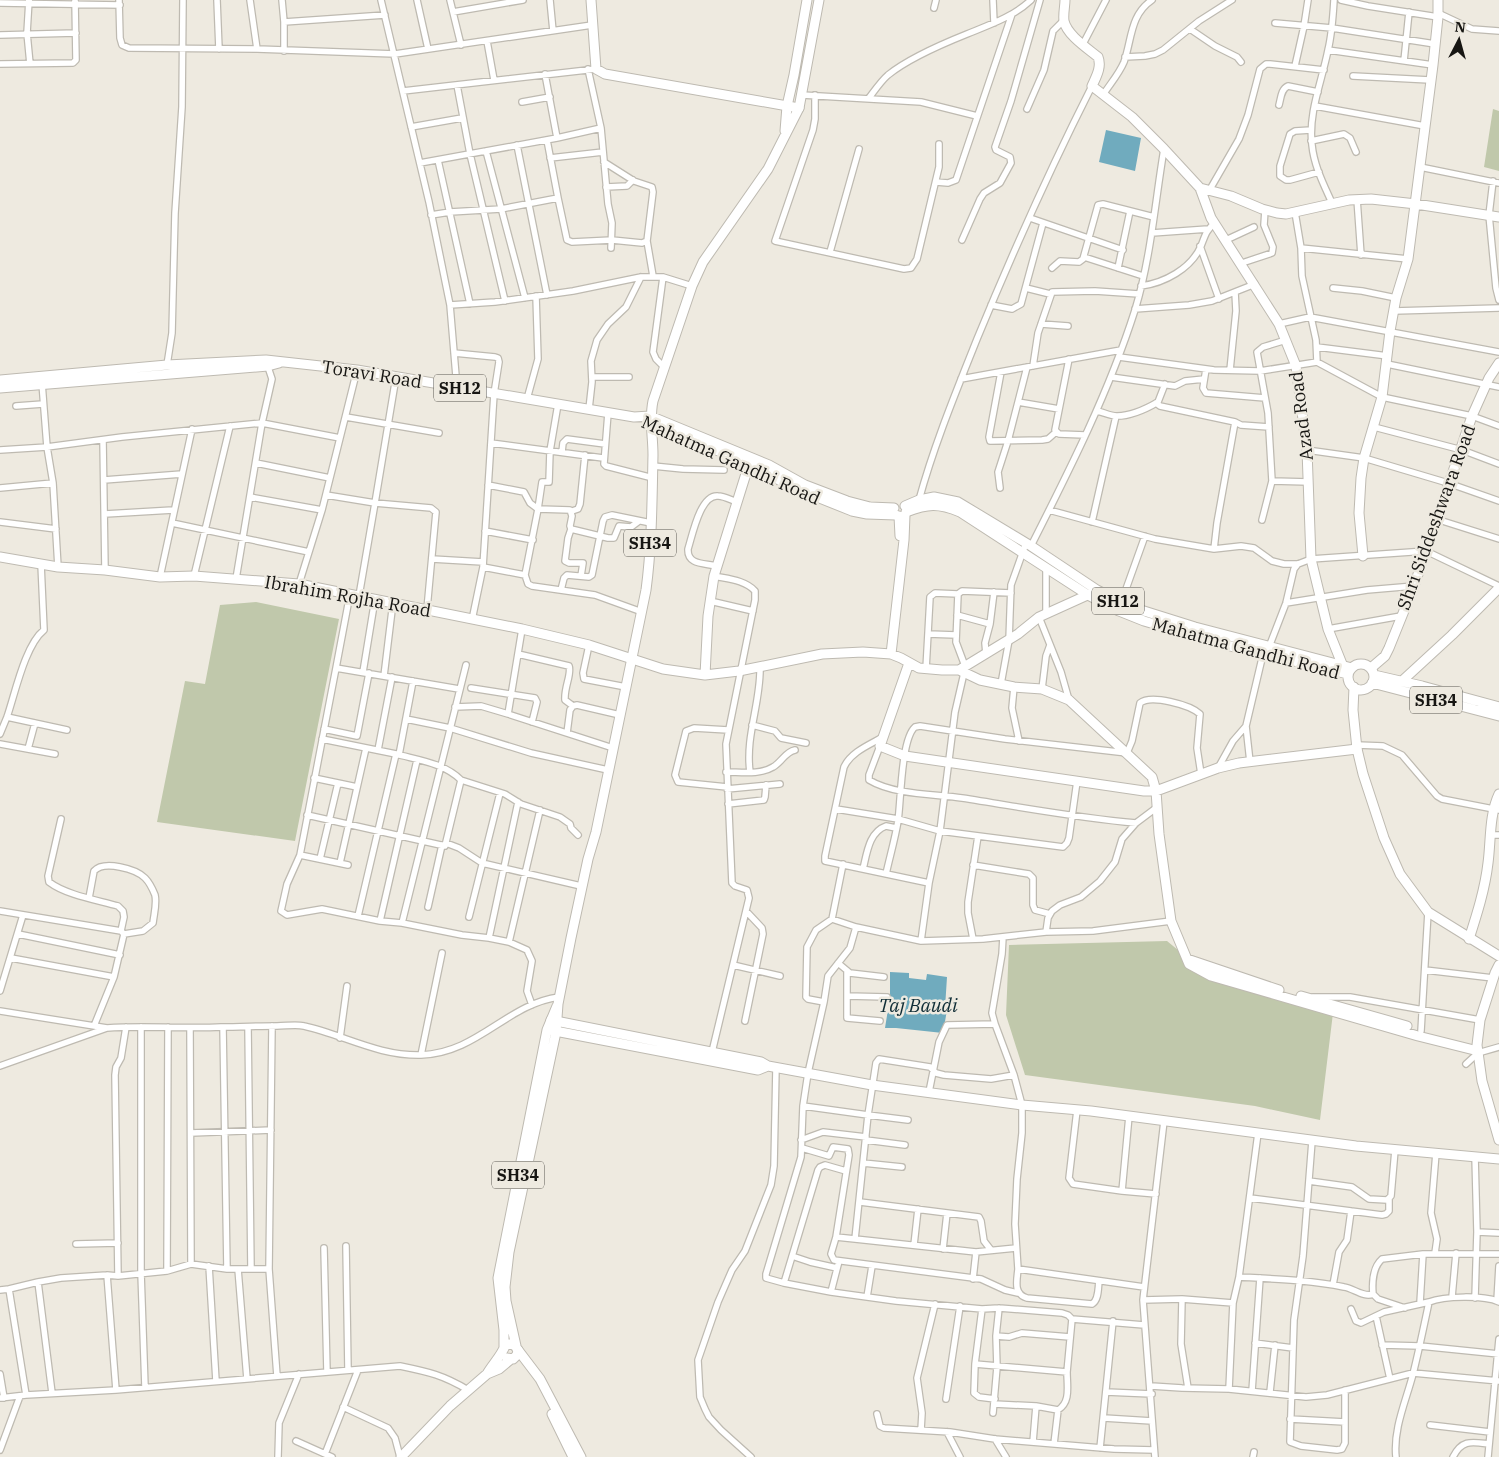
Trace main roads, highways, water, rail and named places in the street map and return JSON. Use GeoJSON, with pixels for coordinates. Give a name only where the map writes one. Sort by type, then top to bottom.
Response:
{"type":"FeatureCollection","features":[{"type":"Feature","properties":{"kind":"water"},"geometry":{"type":"Polygon","coordinates":[[[1106,130],[1141,138],[1135,171],[1099,162],[1106,130]]]}},
{"type":"Feature","properties":{"kind":"water","name":"Taj Baudi"},"geometry":{"type":"Polygon","coordinates":[[[890,972],[909,973],[909,978],[926,980],[927,974],[947,977],[945,1008],[947,1010],[943,1033],[885,1028],[890,997],[890,972]]]}}]}
